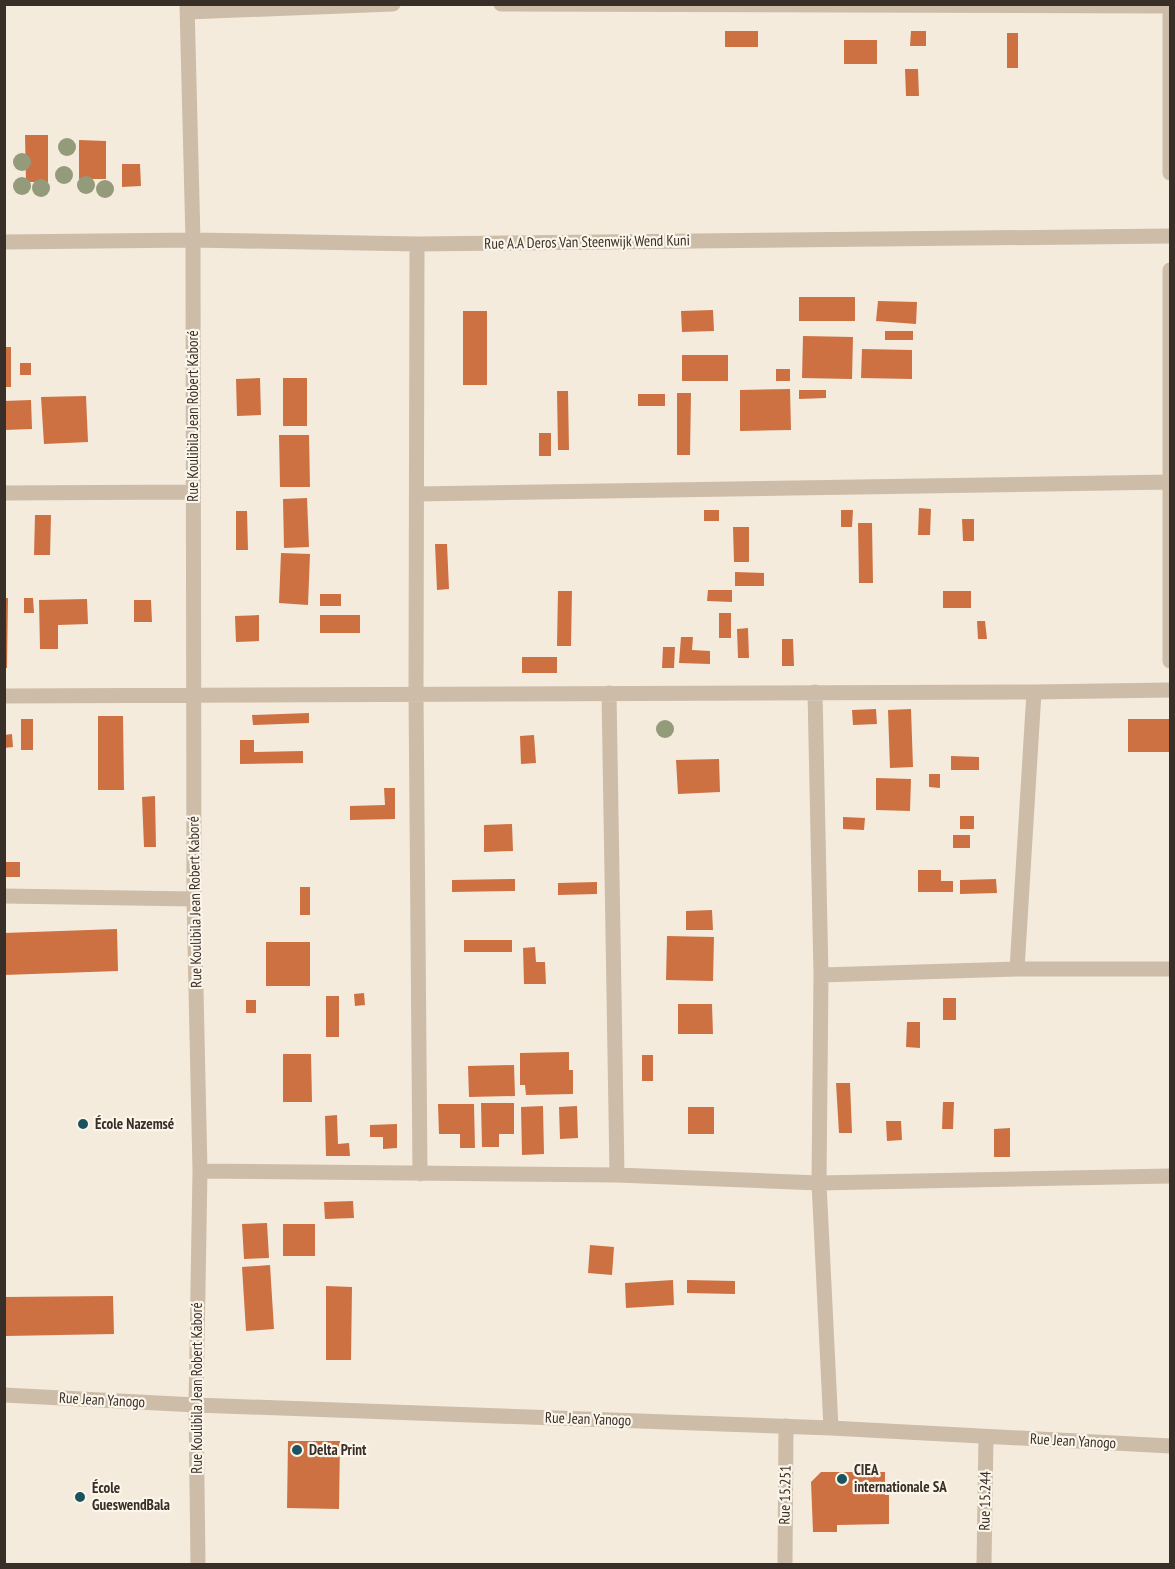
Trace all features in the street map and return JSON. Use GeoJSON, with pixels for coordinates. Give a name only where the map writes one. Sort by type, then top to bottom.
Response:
{"type":"FeatureCollection","features":[{"type":"Feature","properties":{"kind":"street"},"geometry":{"type":"LineString","coordinates":[[187,8],[393,4]]}},
{"type":"Feature","properties":{"kind":"street"},"geometry":{"type":"LineString","coordinates":[[501,4],[1170,5],[1170,173]]}},
{"type":"Feature","properties":{"kind":"street","name":"Rue Koulibila Jean Robert Kaboré"},"geometry":{"type":"LineString","coordinates":[[187,8],[193,240],[194,899],[200,1172],[196,1405],[198,1564]]}},
{"type":"Feature","properties":{"kind":"street","name":"Rue A.A Deros Van Steenwijk Wend Kuni"},"geometry":{"type":"LineString","coordinates":[[4,242],[193,240],[417,244],[1170,236]]}},
{"type":"Feature","properties":{"kind":"street"},"geometry":{"type":"LineString","coordinates":[[417,244],[416,694],[420,1174]]}},
{"type":"Feature","properties":{"kind":"street"},"geometry":{"type":"LineString","coordinates":[[1170,270],[1170,661]]}},
{"type":"Feature","properties":{"kind":"street"},"geometry":{"type":"LineString","coordinates":[[417,494],[1170,482]]}},
{"type":"Feature","properties":{"kind":"street"},"geometry":{"type":"LineString","coordinates":[[4,493],[193,492]]}},
{"type":"Feature","properties":{"kind":"street"},"geometry":{"type":"LineString","coordinates":[[4,696],[1170,690]]}},
{"type":"Feature","properties":{"kind":"street"},"geometry":{"type":"LineString","coordinates":[[815,692],[821,975],[819,1183],[831,1428]]}},
{"type":"Feature","properties":{"kind":"street"},"geometry":{"type":"LineString","coordinates":[[1017,969],[1034,692]]}},
{"type":"Feature","properties":{"kind":"street"},"geometry":{"type":"LineString","coordinates":[[609,693],[617,1175]]}},
{"type":"Feature","properties":{"kind":"street"},"geometry":{"type":"LineString","coordinates":[[4,896],[194,899]]}},
{"type":"Feature","properties":{"kind":"street"},"geometry":{"type":"LineString","coordinates":[[821,975],[1017,969],[1170,969]]}},
{"type":"Feature","properties":{"kind":"street"},"geometry":{"type":"LineString","coordinates":[[200,1172],[617,1175],[819,1183],[1170,1176]]}},
{"type":"Feature","properties":{"kind":"street","name":"Rue Jean Yanogo"},"geometry":{"type":"LineString","coordinates":[[4,1395],[196,1405],[786,1426],[1170,1446]]}},
{"type":"Feature","properties":{"kind":"street","name":"Rue 15.251"},"geometry":{"type":"LineString","coordinates":[[784,1564],[786,1426]]}},
{"type":"Feature","properties":{"kind":"street","name":"Rue 15.244"},"geometry":{"type":"LineString","coordinates":[[984,1564],[986,1437]]}},
{"type":"Feature","properties":{"kind":"building"},"geometry":{"type":"Polygon","coordinates":[[[725,31],[758,31],[758,47],[725,47],[725,31]]]}},
{"type":"Feature","properties":{"kind":"building"},"geometry":{"type":"Polygon","coordinates":[[[911,31],[926,31],[926,46],[910,46],[911,31]]]}},
{"type":"Feature","properties":{"kind":"building"},"geometry":{"type":"Polygon","coordinates":[[[1007,33],[1018,33],[1018,68],[1007,68],[1007,33]]]}},
{"type":"Feature","properties":{"kind":"building"},"geometry":{"type":"Polygon","coordinates":[[[844,40],[877,40],[877,64],[844,64],[844,40]]]}},
{"type":"Feature","properties":{"kind":"building"},"geometry":{"type":"Polygon","coordinates":[[[905,69],[918,69],[919,96],[906,96],[905,69]]]}},
{"type":"Feature","properties":{"kind":"building"},"geometry":{"type":"Polygon","coordinates":[[[25,135],[48,135],[48,182],[26,182],[25,135]]]}},
{"type":"Feature","properties":{"kind":"building"},"geometry":{"type":"Polygon","coordinates":[[[79,140],[106,141],[106,179],[79,179],[79,140]]]}},
{"type":"Feature","properties":{"kind":"building"},"geometry":{"type":"Polygon","coordinates":[[[122,164],[140,164],[141,186],[122,187],[122,164]]]}},
{"type":"Feature","properties":{"kind":"building"},"geometry":{"type":"Polygon","coordinates":[[[799,297],[855,297],[855,321],[799,321],[799,297]]]}},
{"type":"Feature","properties":{"kind":"building"},"geometry":{"type":"Polygon","coordinates":[[[878,301],[917,302],[916,324],[876,321],[878,301]]]}},
{"type":"Feature","properties":{"kind":"building"},"geometry":{"type":"Polygon","coordinates":[[[713,310],[714,331],[682,332],[681,311],[713,310]]]}},
{"type":"Feature","properties":{"kind":"building"},"geometry":{"type":"Polygon","coordinates":[[[463,311],[487,311],[487,385],[463,385],[463,311]]]}},
{"type":"Feature","properties":{"kind":"building"},"geometry":{"type":"Polygon","coordinates":[[[885,331],[913,331],[913,340],[885,340],[885,331]]]}},
{"type":"Feature","properties":{"kind":"building"},"geometry":{"type":"Polygon","coordinates":[[[803,336],[853,337],[852,379],[802,378],[803,336]]]}},
{"type":"Feature","properties":{"kind":"building"},"geometry":{"type":"Polygon","coordinates":[[[4,347],[11,347],[11,387],[4,387],[4,347]]]}},
{"type":"Feature","properties":{"kind":"building"},"geometry":{"type":"Polygon","coordinates":[[[862,349],[912,350],[912,379],[861,378],[862,349]]]}},
{"type":"Feature","properties":{"kind":"building"},"geometry":{"type":"Polygon","coordinates":[[[682,355],[728,355],[728,381],[682,381],[682,355]]]}},
{"type":"Feature","properties":{"kind":"building"},"geometry":{"type":"Polygon","coordinates":[[[20,363],[31,363],[31,375],[20,375],[20,363]]]}},
{"type":"Feature","properties":{"kind":"building"},"geometry":{"type":"Polygon","coordinates":[[[776,369],[790,369],[790,381],[776,381],[776,369]]]}},
{"type":"Feature","properties":{"kind":"building"},"geometry":{"type":"Polygon","coordinates":[[[260,378],[261,415],[237,416],[236,379],[260,378]]]}},
{"type":"Feature","properties":{"kind":"building"},"geometry":{"type":"Polygon","coordinates":[[[283,378],[307,378],[307,426],[283,426],[283,378]]]}},
{"type":"Feature","properties":{"kind":"building"},"geometry":{"type":"Polygon","coordinates":[[[790,389],[791,430],[740,431],[740,390],[790,389]]]}},
{"type":"Feature","properties":{"kind":"building"},"geometry":{"type":"Polygon","coordinates":[[[799,390],[826,390],[826,398],[799,399],[799,390]]]}},
{"type":"Feature","properties":{"kind":"building"},"geometry":{"type":"Polygon","coordinates":[[[557,391],[568,391],[569,450],[558,450],[557,391]]]}},
{"type":"Feature","properties":{"kind":"building"},"geometry":{"type":"Polygon","coordinates":[[[677,393],[691,393],[690,455],[677,455],[677,393]]]}},
{"type":"Feature","properties":{"kind":"building"},"geometry":{"type":"Polygon","coordinates":[[[638,394],[665,394],[665,406],[638,406],[638,394]]]}},
{"type":"Feature","properties":{"kind":"building"},"geometry":{"type":"Polygon","coordinates":[[[86,396],[88,442],[44,444],[41,397],[86,396]]]}},
{"type":"Feature","properties":{"kind":"building"},"geometry":{"type":"Polygon","coordinates":[[[31,400],[32,429],[4,430],[4,401],[31,400]]]}},
{"type":"Feature","properties":{"kind":"building"},"geometry":{"type":"Polygon","coordinates":[[[539,433],[551,433],[551,456],[539,456],[539,433]]]}},
{"type":"Feature","properties":{"kind":"building"},"geometry":{"type":"Polygon","coordinates":[[[279,435],[309,435],[310,487],[280,487],[279,435]]]}},
{"type":"Feature","properties":{"kind":"building"},"geometry":{"type":"Polygon","coordinates":[[[307,498],[309,547],[284,548],[283,499],[307,498]]]}},
{"type":"Feature","properties":{"kind":"building"},"geometry":{"type":"Polygon","coordinates":[[[919,508],[931,509],[930,535],[918,535],[919,508]]]}},
{"type":"Feature","properties":{"kind":"building"},"geometry":{"type":"Polygon","coordinates":[[[704,510],[719,510],[719,521],[704,521],[704,510]]]}},
{"type":"Feature","properties":{"kind":"building"},"geometry":{"type":"Polygon","coordinates":[[[841,510],[853,510],[852,527],[841,527],[841,510]]]}},
{"type":"Feature","properties":{"kind":"building"},"geometry":{"type":"Polygon","coordinates":[[[236,511],[247,511],[248,550],[236,550],[236,511]]]}},
{"type":"Feature","properties":{"kind":"building"},"geometry":{"type":"Polygon","coordinates":[[[35,515],[51,515],[50,555],[34,555],[35,515]]]}},
{"type":"Feature","properties":{"kind":"building"},"geometry":{"type":"Polygon","coordinates":[[[962,519],[974,519],[974,541],[963,541],[962,519]]]}},
{"type":"Feature","properties":{"kind":"building"},"geometry":{"type":"Polygon","coordinates":[[[858,523],[872,523],[873,583],[859,583],[858,523]]]}},
{"type":"Feature","properties":{"kind":"building"},"geometry":{"type":"Polygon","coordinates":[[[733,527],[749,527],[749,562],[734,562],[733,527]]]}},
{"type":"Feature","properties":{"kind":"building"},"geometry":{"type":"Polygon","coordinates":[[[435,544],[447,544],[449,589],[437,590],[435,544]]]}},
{"type":"Feature","properties":{"kind":"building"},"geometry":{"type":"Polygon","coordinates":[[[281,553],[310,554],[308,605],[279,603],[281,553]]]}},
{"type":"Feature","properties":{"kind":"building"},"geometry":{"type":"Polygon","coordinates":[[[735,572],[764,573],[764,586],[735,586],[735,572]]]}},
{"type":"Feature","properties":{"kind":"building"},"geometry":{"type":"Polygon","coordinates":[[[708,590],[732,590],[732,602],[707,601],[708,590]]]}},
{"type":"Feature","properties":{"kind":"building"},"geometry":{"type":"Polygon","coordinates":[[[558,591],[572,591],[571,646],[557,646],[558,591]]]}},
{"type":"Feature","properties":{"kind":"building"},"geometry":{"type":"Polygon","coordinates":[[[943,591],[971,591],[971,608],[943,608],[943,591]]]}},
{"type":"Feature","properties":{"kind":"building"},"geometry":{"type":"Polygon","coordinates":[[[320,594],[341,594],[341,606],[320,606],[320,594]]]}},
{"type":"Feature","properties":{"kind":"building"},"geometry":{"type":"Polygon","coordinates":[[[4,598],[8,598],[7,668],[4,668],[4,598]]]}},
{"type":"Feature","properties":{"kind":"building"},"geometry":{"type":"Polygon","coordinates":[[[24,598],[33,598],[34,613],[24,613],[24,598]]]}},
{"type":"Feature","properties":{"kind":"building"},"geometry":{"type":"Polygon","coordinates":[[[87,599],[88,624],[58,625],[58,649],[40,649],[39,600],[87,599]]]}},
{"type":"Feature","properties":{"kind":"building"},"geometry":{"type":"Polygon","coordinates":[[[134,600],[151,600],[152,622],[134,622],[134,600]]]}},
{"type":"Feature","properties":{"kind":"building"},"geometry":{"type":"Polygon","coordinates":[[[719,613],[731,613],[731,638],[719,638],[719,613]]]}},
{"type":"Feature","properties":{"kind":"building"},"geometry":{"type":"Polygon","coordinates":[[[259,615],[259,641],[236,642],[235,616],[259,615]]]}},
{"type":"Feature","properties":{"kind":"building"},"geometry":{"type":"Polygon","coordinates":[[[320,615],[360,615],[360,633],[320,633],[320,615]]]}},
{"type":"Feature","properties":{"kind":"building"},"geometry":{"type":"Polygon","coordinates":[[[977,621],[985,621],[987,639],[978,639],[977,621]]]}},
{"type":"Feature","properties":{"kind":"building"},"geometry":{"type":"Polygon","coordinates":[[[748,628],[749,658],[738,658],[737,629],[748,628]]]}},
{"type":"Feature","properties":{"kind":"building"},"geometry":{"type":"Polygon","coordinates":[[[681,637],[693,637],[692,650],[710,651],[710,664],[679,663],[681,637]]]}},
{"type":"Feature","properties":{"kind":"building"},"geometry":{"type":"Polygon","coordinates":[[[782,639],[793,639],[794,666],[782,666],[782,639]]]}},
{"type":"Feature","properties":{"kind":"building"},"geometry":{"type":"Polygon","coordinates":[[[663,647],[675,647],[674,668],[662,668],[663,647]]]}},
{"type":"Feature","properties":{"kind":"building"},"geometry":{"type":"Polygon","coordinates":[[[522,657],[557,657],[557,673],[522,673],[522,657]]]}},
{"type":"Feature","properties":{"kind":"building"},"geometry":{"type":"Polygon","coordinates":[[[876,709],[877,724],[853,725],[852,710],[876,709]]]}},
{"type":"Feature","properties":{"kind":"building"},"geometry":{"type":"Polygon","coordinates":[[[911,709],[913,767],[890,768],[888,710],[911,709]]]}},
{"type":"Feature","properties":{"kind":"building"},"geometry":{"type":"Polygon","coordinates":[[[309,713],[309,723],[253,725],[252,715],[309,713]]]}},
{"type":"Feature","properties":{"kind":"building"},"geometry":{"type":"Polygon","coordinates":[[[98,716],[123,716],[124,790],[98,790],[98,716]]]}},
{"type":"Feature","properties":{"kind":"building"},"geometry":{"type":"Polygon","coordinates":[[[21,719],[33,719],[33,750],[21,750],[21,719]]]}},
{"type":"Feature","properties":{"kind":"building"},"geometry":{"type":"Polygon","coordinates":[[[1128,719],[1170,719],[1170,752],[1128,752],[1128,719]]]}},
{"type":"Feature","properties":{"kind":"building"},"geometry":{"type":"Polygon","coordinates":[[[12,734],[13,747],[4,748],[4,735],[12,734]]]}},
{"type":"Feature","properties":{"kind":"building"},"geometry":{"type":"Polygon","coordinates":[[[534,735],[536,763],[521,764],[520,736],[534,735]]]}},
{"type":"Feature","properties":{"kind":"building"},"geometry":{"type":"Polygon","coordinates":[[[240,740],[254,740],[254,752],[303,751],[303,763],[240,764],[240,740]]]}},
{"type":"Feature","properties":{"kind":"building"},"geometry":{"type":"Polygon","coordinates":[[[951,756],[979,757],[979,770],[951,770],[951,756]]]}},
{"type":"Feature","properties":{"kind":"building"},"geometry":{"type":"Polygon","coordinates":[[[719,759],[720,792],[678,794],[676,760],[719,759]]]}},
{"type":"Feature","properties":{"kind":"building"},"geometry":{"type":"Polygon","coordinates":[[[929,774],[940,774],[940,788],[929,787],[929,774]]]}},
{"type":"Feature","properties":{"kind":"building"},"geometry":{"type":"Polygon","coordinates":[[[876,778],[911,779],[910,811],[876,810],[876,778]]]}},
{"type":"Feature","properties":{"kind":"building"},"geometry":{"type":"Polygon","coordinates":[[[384,788],[395,788],[395,819],[350,820],[350,806],[385,805],[384,788]]]}},
{"type":"Feature","properties":{"kind":"building"},"geometry":{"type":"Polygon","coordinates":[[[155,796],[156,847],[144,847],[142,797],[155,796]]]}},
{"type":"Feature","properties":{"kind":"building"},"geometry":{"type":"Polygon","coordinates":[[[960,816],[974,816],[974,829],[960,829],[960,816]]]}},
{"type":"Feature","properties":{"kind":"building"},"geometry":{"type":"Polygon","coordinates":[[[843,817],[865,818],[864,830],[843,829],[843,817]]]}},
{"type":"Feature","properties":{"kind":"building"},"geometry":{"type":"Polygon","coordinates":[[[512,824],[513,851],[484,852],[484,825],[512,824]]]}},
{"type":"Feature","properties":{"kind":"building"},"geometry":{"type":"Polygon","coordinates":[[[953,835],[970,835],[970,848],[953,848],[953,835]]]}},
{"type":"Feature","properties":{"kind":"building"},"geometry":{"type":"Polygon","coordinates":[[[4,862],[20,862],[20,877],[4,877],[4,862]]]}},
{"type":"Feature","properties":{"kind":"building"},"geometry":{"type":"Polygon","coordinates":[[[918,870],[941,870],[941,881],[953,881],[953,892],[918,892],[918,870]]]}},
{"type":"Feature","properties":{"kind":"building"},"geometry":{"type":"Polygon","coordinates":[[[515,879],[515,891],[452,892],[452,880],[515,879]]]}},
{"type":"Feature","properties":{"kind":"building"},"geometry":{"type":"Polygon","coordinates":[[[996,879],[997,893],[960,894],[960,880],[996,879]]]}},
{"type":"Feature","properties":{"kind":"building"},"geometry":{"type":"Polygon","coordinates":[[[597,882],[597,894],[558,895],[558,883],[597,882]]]}},
{"type":"Feature","properties":{"kind":"building"},"geometry":{"type":"Polygon","coordinates":[[[300,887],[310,887],[310,915],[300,915],[300,887]]]}},
{"type":"Feature","properties":{"kind":"building"},"geometry":{"type":"Polygon","coordinates":[[[712,910],[713,930],[686,930],[686,911],[712,910]]]}},
{"type":"Feature","properties":{"kind":"building"},"geometry":{"type":"Polygon","coordinates":[[[117,929],[118,971],[4,975],[4,933],[117,929]]]}},
{"type":"Feature","properties":{"kind":"building"},"geometry":{"type":"Polygon","coordinates":[[[667,936],[714,937],[713,981],[666,980],[667,936]]]}},
{"type":"Feature","properties":{"kind":"building"},"geometry":{"type":"Polygon","coordinates":[[[464,940],[512,940],[512,952],[464,952],[464,940]]]}},
{"type":"Feature","properties":{"kind":"building"},"geometry":{"type":"Polygon","coordinates":[[[266,942],[310,942],[310,986],[266,986],[266,942]]]}},
{"type":"Feature","properties":{"kind":"building"},"geometry":{"type":"Polygon","coordinates":[[[535,947],[536,962],[545,962],[546,984],[524,984],[523,948],[535,947]]]}},
{"type":"Feature","properties":{"kind":"building"},"geometry":{"type":"Polygon","coordinates":[[[364,993],[365,1005],[355,1006],[354,994],[364,993]]]}},
{"type":"Feature","properties":{"kind":"building"},"geometry":{"type":"Polygon","coordinates":[[[326,996],[339,996],[339,1037],[326,1037],[326,996]]]}},
{"type":"Feature","properties":{"kind":"building"},"geometry":{"type":"Polygon","coordinates":[[[943,998],[956,998],[956,1020],[943,1020],[943,998]]]}},
{"type":"Feature","properties":{"kind":"building"},"geometry":{"type":"Polygon","coordinates":[[[246,1000],[256,1000],[256,1013],[246,1013],[246,1000]]]}},
{"type":"Feature","properties":{"kind":"building"},"geometry":{"type":"Polygon","coordinates":[[[678,1004],[712,1004],[713,1034],[678,1034],[678,1004]]]}},
{"type":"Feature","properties":{"kind":"building"},"geometry":{"type":"Polygon","coordinates":[[[907,1022],[920,1022],[920,1048],[906,1047],[907,1022]]]}},
{"type":"Feature","properties":{"kind":"building"},"geometry":{"type":"Polygon","coordinates":[[[569,1052],[569,1070],[573,1070],[573,1094],[526,1095],[525,1085],[520,1085],[520,1053],[569,1052]]]}},
{"type":"Feature","properties":{"kind":"building"},"geometry":{"type":"Polygon","coordinates":[[[283,1054],[311,1054],[312,1102],[283,1102],[283,1054]]]}},
{"type":"Feature","properties":{"kind":"building"},"geometry":{"type":"Polygon","coordinates":[[[642,1055],[653,1055],[653,1081],[642,1081],[642,1055]]]}},
{"type":"Feature","properties":{"kind":"building"},"geometry":{"type":"Polygon","coordinates":[[[514,1065],[515,1096],[469,1097],[468,1066],[514,1065]]]}},
{"type":"Feature","properties":{"kind":"building"},"geometry":{"type":"Polygon","coordinates":[[[836,1083],[850,1083],[852,1133],[839,1133],[836,1083]]]}},
{"type":"Feature","properties":{"kind":"building"},"geometry":{"type":"Polygon","coordinates":[[[943,1102],[954,1102],[953,1129],[942,1129],[943,1102]]]}},
{"type":"Feature","properties":{"kind":"building"},"geometry":{"type":"Polygon","coordinates":[[[481,1103],[514,1103],[514,1134],[499,1134],[499,1147],[482,1147],[481,1103]]]}},
{"type":"Feature","properties":{"kind":"building"},"geometry":{"type":"Polygon","coordinates":[[[438,1104],[474,1104],[475,1148],[460,1148],[460,1134],[439,1134],[438,1104]]]}},
{"type":"Feature","properties":{"kind":"building"},"geometry":{"type":"Polygon","coordinates":[[[543,1106],[544,1154],[522,1155],[521,1107],[543,1106]]]}},
{"type":"Feature","properties":{"kind":"building"},"geometry":{"type":"Polygon","coordinates":[[[577,1106],[578,1138],[560,1139],[559,1107],[577,1106]]]}},
{"type":"Feature","properties":{"kind":"building"},"geometry":{"type":"Polygon","coordinates":[[[688,1107],[714,1107],[714,1134],[688,1134],[688,1107]]]}},
{"type":"Feature","properties":{"kind":"building"},"geometry":{"type":"Polygon","coordinates":[[[337,1115],[338,1144],[349,1143],[350,1156],[326,1156],[325,1116],[337,1115]]]}},
{"type":"Feature","properties":{"kind":"building"},"geometry":{"type":"Polygon","coordinates":[[[886,1121],[901,1121],[902,1140],[887,1141],[886,1121]]]}},
{"type":"Feature","properties":{"kind":"building"},"geometry":{"type":"Polygon","coordinates":[[[397,1124],[397,1148],[383,1149],[383,1137],[370,1137],[370,1125],[397,1124]]]}},
{"type":"Feature","properties":{"kind":"building"},"geometry":{"type":"Polygon","coordinates":[[[1010,1128],[1010,1157],[994,1157],[994,1129],[1010,1128]]]}},
{"type":"Feature","properties":{"kind":"building"},"geometry":{"type":"Polygon","coordinates":[[[353,1201],[354,1218],[325,1219],[324,1202],[353,1201]]]}},
{"type":"Feature","properties":{"kind":"building"},"geometry":{"type":"Polygon","coordinates":[[[267,1223],[269,1258],[244,1259],[242,1224],[267,1223]]]}},
{"type":"Feature","properties":{"kind":"building"},"geometry":{"type":"Polygon","coordinates":[[[283,1224],[315,1224],[315,1256],[283,1256],[283,1224]]]}},
{"type":"Feature","properties":{"kind":"building"},"geometry":{"type":"Polygon","coordinates":[[[590,1245],[614,1247],[612,1275],[588,1273],[590,1245]]]}},
{"type":"Feature","properties":{"kind":"building"},"geometry":{"type":"Polygon","coordinates":[[[270,1265],[274,1329],[246,1331],[242,1267],[270,1265]]]}},
{"type":"Feature","properties":{"kind":"building"},"geometry":{"type":"Polygon","coordinates":[[[673,1280],[674,1305],[626,1308],[625,1283],[673,1280]]]}},
{"type":"Feature","properties":{"kind":"building"},"geometry":{"type":"Polygon","coordinates":[[[687,1280],[735,1281],[735,1294],[687,1293],[687,1280]]]}},
{"type":"Feature","properties":{"kind":"building"},"geometry":{"type":"Polygon","coordinates":[[[326,1286],[352,1287],[351,1360],[326,1360],[326,1286]]]}},
{"type":"Feature","properties":{"kind":"building"},"geometry":{"type":"Polygon","coordinates":[[[113,1296],[114,1334],[5,1336],[5,1297],[113,1296]]]}},
{"type":"Feature","properties":{"kind":"building"},"geometry":{"type":"Polygon","coordinates":[[[288,1441],[340,1441],[339,1509],[287,1508],[288,1441]]]}},
{"type":"Feature","properties":{"kind":"building"},"geometry":{"type":"Polygon","coordinates":[[[821,1472],[885,1472],[885,1495],[889,1495],[889,1524],[837,1525],[837,1532],[813,1532],[811,1482],[821,1472]]]}},
{"type":"Feature","properties":{"kind":"place","name":"École Nazemsé"},"geometry":{"type":"Point","coordinates":[83,1124]}},
{"type":"Feature","properties":{"kind":"place","name":"Delta Print"},"geometry":{"type":"Point","coordinates":[297,1450]}},
{"type":"Feature","properties":{"kind":"place","name":"CIEA internationale SA"},"geometry":{"type":"Point","coordinates":[842,1479]}},
{"type":"Feature","properties":{"kind":"place","name":"École GueswendBala"},"geometry":{"type":"Point","coordinates":[80,1497]}}]}
